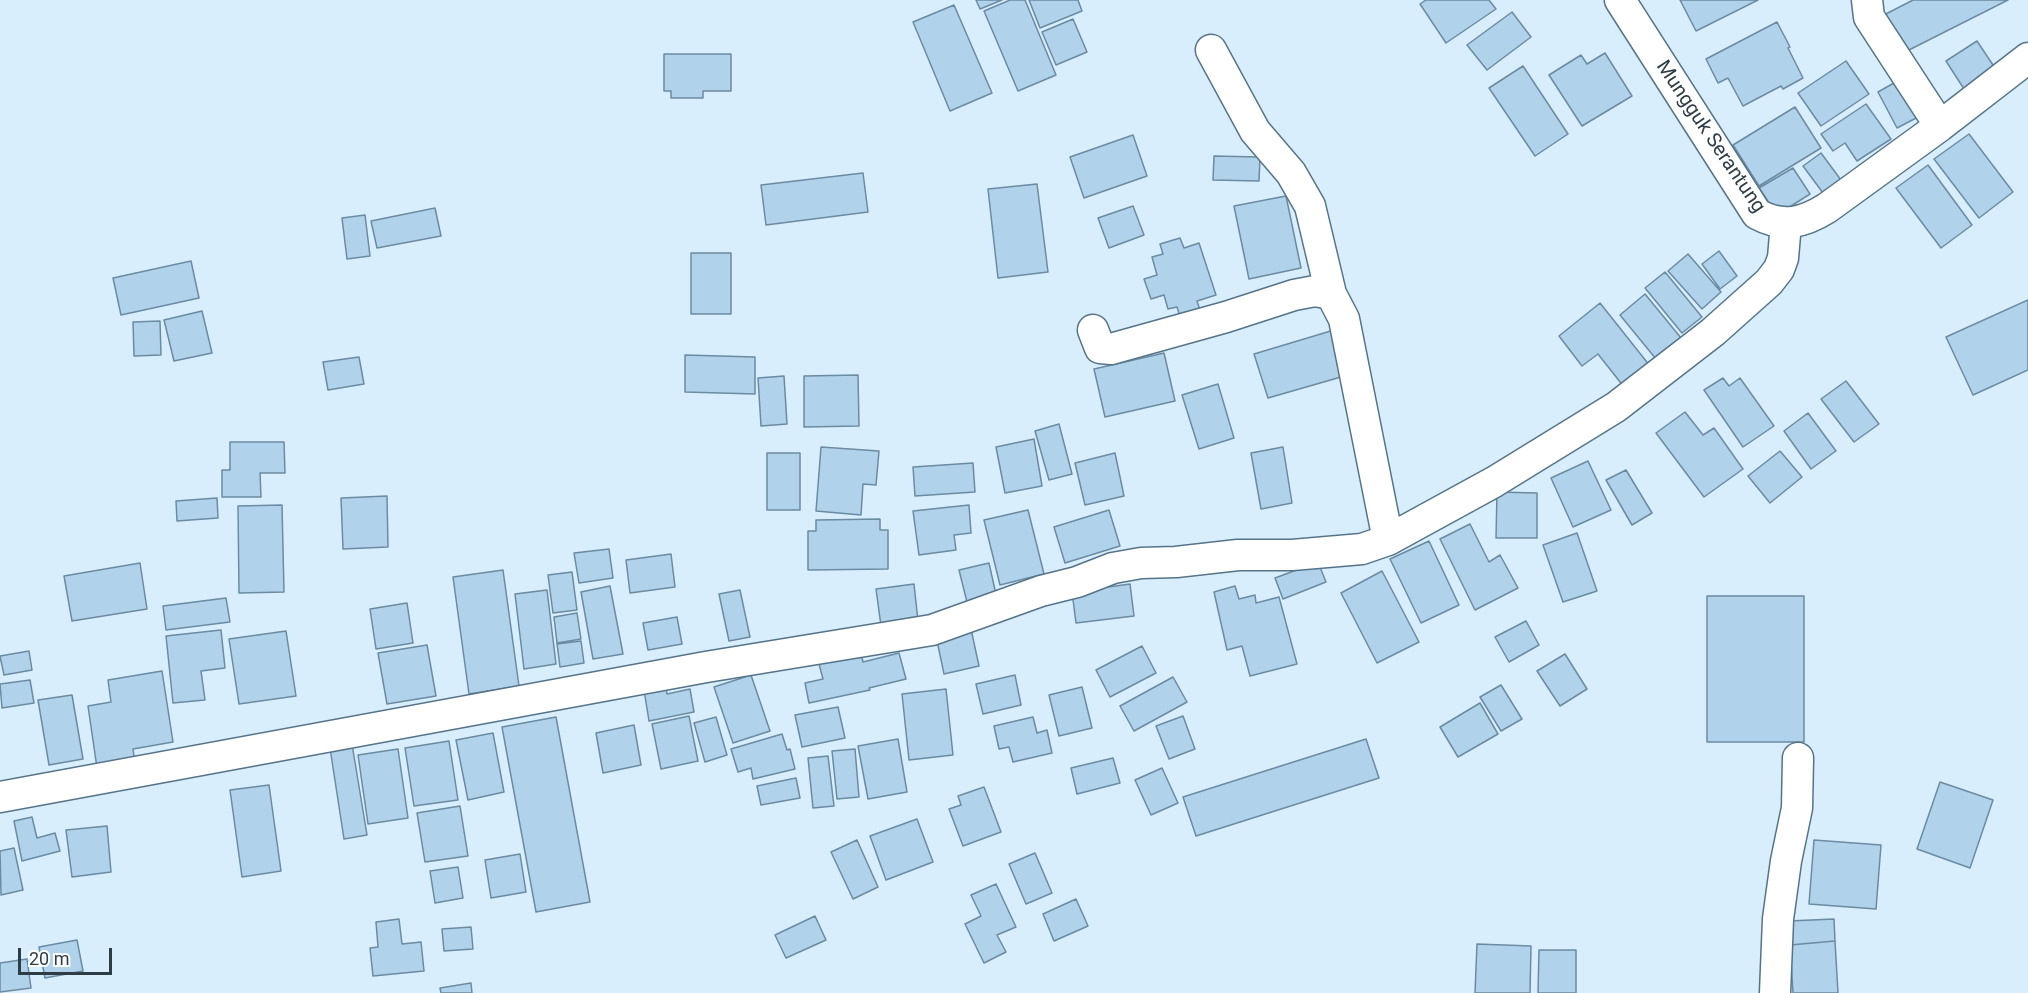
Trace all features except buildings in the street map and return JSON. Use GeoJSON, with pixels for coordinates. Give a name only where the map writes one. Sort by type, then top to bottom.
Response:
{"type":"FeatureCollection","features":[{"type":"Feature","properties":{"kind":"street","name":"Mungguk Serantung"},"geometry":{"type":"LineString","coordinates":[[1620,0],[1757,214],[1770,222],[1786,223],[1812,217],[1827,208],[1940,126],[2028,58]]}},
{"type":"Feature","properties":{"kind":"street"},"geometry":{"type":"LineString","coordinates":[[1867,0],[1869,17],[1940,126]]}},
{"type":"Feature","properties":{"kind":"street"},"geometry":{"type":"LineString","coordinates":[[1211,50],[1255,131],[1291,173],[1310,206],[1331,294],[1344,319],[1388,540]]}},
{"type":"Feature","properties":{"kind":"street"},"geometry":{"type":"LineString","coordinates":[[0,797],[706,666],[932,630],[1113,568],[1238,555],[1292,555],[1362,549],[1388,540],[1494,482],[1616,407],[1713,332],[1769,282],[1779,269],[1783,258],[1786,223]]}},
{"type":"Feature","properties":{"kind":"street"},"geometry":{"type":"LineString","coordinates":[[1093,330],[1100,348],[1111,349],[1226,317],[1294,295],[1315,291],[1331,294]]}},
{"type":"Feature","properties":{"kind":"street"},"geometry":{"type":"LineString","coordinates":[[1775,993],[1778,919],[1786,861],[1797,808],[1798,758]]}}]}
